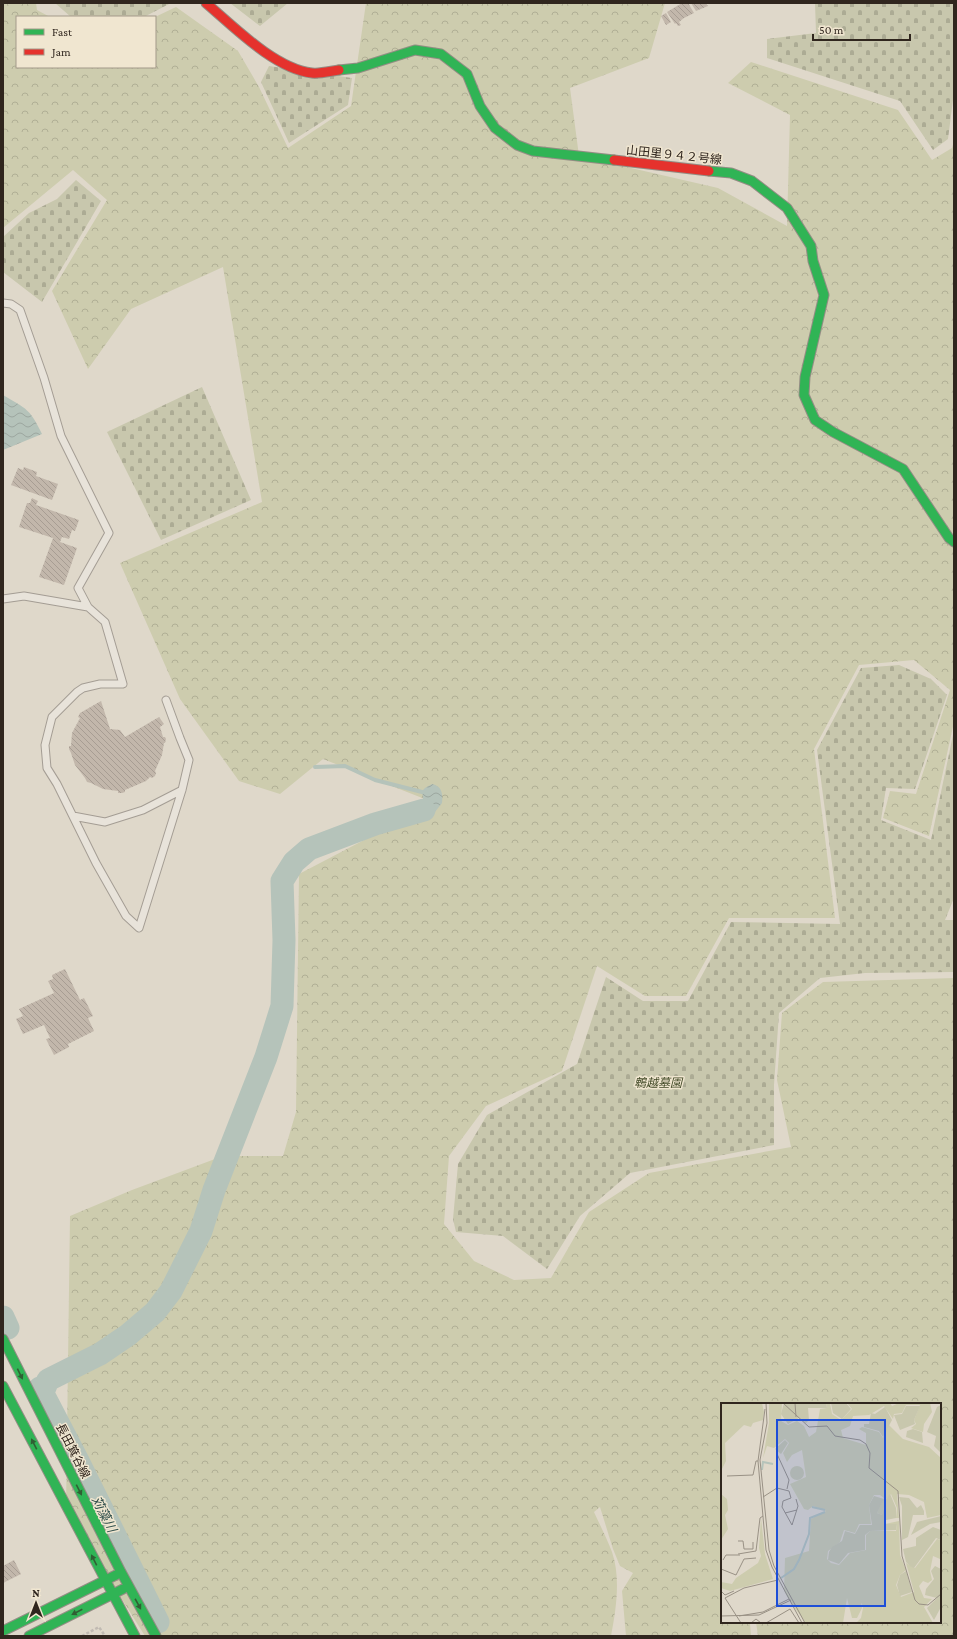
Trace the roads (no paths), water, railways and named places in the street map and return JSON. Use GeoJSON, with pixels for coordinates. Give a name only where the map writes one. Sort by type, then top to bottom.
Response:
{"type":"FeatureCollection","features":[{"type":"Feature","properties":{"kind":"street","name":"山田里９４２号線"},"geometry":{"type":"LineString","coordinates":[[206,3],[261,50],[286,65],[312,73],[358,68],[415,50],[440,54],[467,74],[480,106],[495,128],[517,145],[533,151],[732,173],[752,181],[787,208],[811,246],[813,261],[824,295],[805,376],[804,395],[815,420],[833,432],[903,469],[949,538],[954,542]]}},
{"type":"Feature","properties":{"kind":"street","name":"長田箕谷線"},"geometry":{"type":"LineString","coordinates":[[3,1339],[128,1587],[156,1636]]}},
{"type":"Feature","properties":{"kind":"street"},"geometry":{"type":"LineString","coordinates":[[3,1386],[104,1580],[135,1636]]}},
{"type":"Feature","properties":{"kind":"street"},"geometry":{"type":"LineString","coordinates":[[3,1631],[121,1572]]}},
{"type":"Feature","properties":{"kind":"street"},"geometry":{"type":"LineString","coordinates":[[29,1636],[128,1587]]}},
{"type":"Feature","properties":{"kind":"lane"},"geometry":{"type":"LineString","coordinates":[[3,303],[12,304],[20,310],[44,378],[61,436],[108,533],[78,588],[88,607],[105,622],[123,684],[100,684],[83,688],[52,717],[45,745],[47,768],[96,863],[126,916],[139,928],[182,790],[189,760],[166,700]]}},
{"type":"Feature","properties":{"kind":"lane"},"geometry":{"type":"LineString","coordinates":[[3,599],[24,596],[88,607]]}},
{"type":"Feature","properties":{"kind":"lane"},"geometry":{"type":"LineString","coordinates":[[73,816],[105,822],[143,810],[182,790]]}},
{"type":"Feature","properties":{"kind":"water"},"geometry":{"type":"Polygon","coordinates":[[[3,395],[18,403],[31,414],[42,434],[3,450],[3,395]]]}},
{"type":"Feature","properties":{"kind":"water"},"geometry":{"type":"Polygon","coordinates":[[[432,784],[440,789],[442,803],[435,812],[425,812],[422,791],[432,784]]]}},
{"type":"Feature","properties":{"kind":"waterway"},"geometry":{"type":"LineString","coordinates":[[315,767],[345,766],[375,780],[422,792]]}},
{"type":"Feature","properties":{"kind":"waterway"},"geometry":{"type":"LineString","coordinates":[[43,1392],[48,1380],[100,1354],[128,1335],[155,1312],[171,1291],[201,1231],[214,1190],[266,1057],[282,1006],[284,940],[282,881],[294,862],[309,849],[375,824],[424,810]]}},
{"type":"Feature","properties":{"kind":"waterway"},"geometry":{"type":"LineString","coordinates":[[3,1317],[8,1328]]}},
{"type":"Feature","properties":{"kind":"waterway","name":"苅藻川"},"geometry":{"type":"LineString","coordinates":[[40,1388],[158,1622]]}},
{"type":"Feature","properties":{"kind":"park label","name":"鵯越墓園"},"geometry":{"type":"Point","coordinates":[658,1083]}}]}
